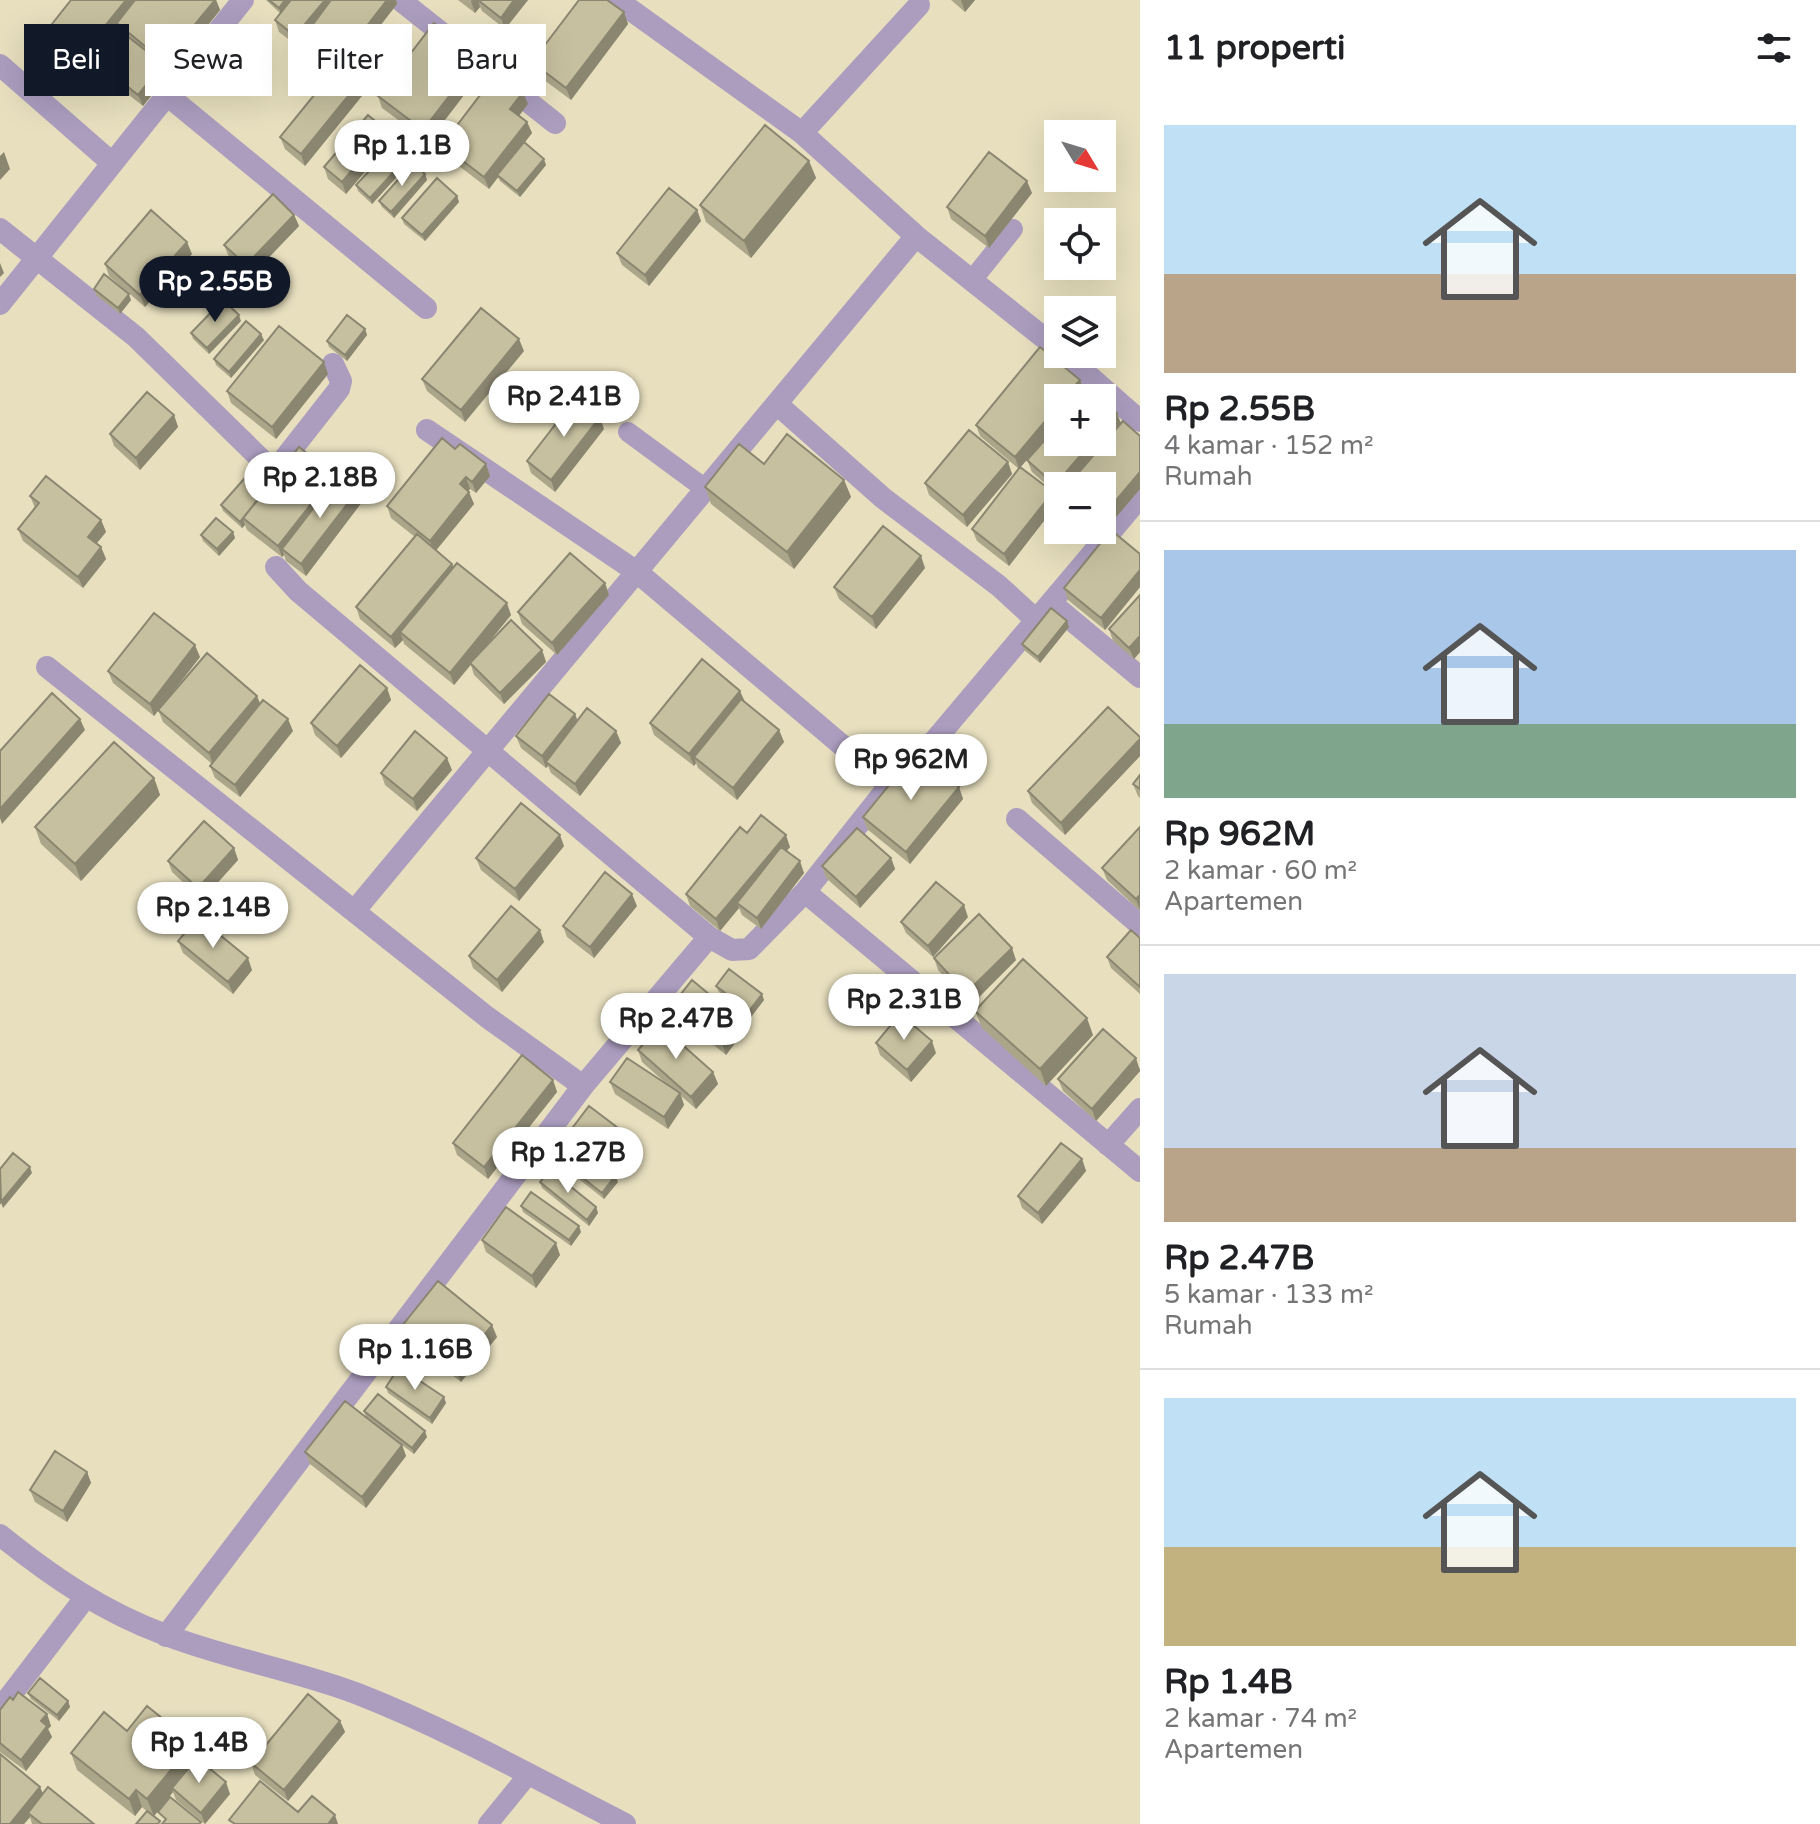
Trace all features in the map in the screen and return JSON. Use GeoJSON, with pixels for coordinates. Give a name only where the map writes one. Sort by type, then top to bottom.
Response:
{"type":"FeatureCollection","features":[{"type":"Feature","properties":{"kind":"street"},"geometry":{"type":"LineString","coordinates":[[224,24],[243,0]]}},
{"type":"Feature","properties":{"kind":"street"},"geometry":{"type":"LineString","coordinates":[[400,0],[555,123]]}},
{"type":"Feature","properties":{"kind":"street"},"geometry":{"type":"LineString","coordinates":[[617,0],[802,133],[916,236],[1044,337]]}},
{"type":"Feature","properties":{"kind":"street"},"geometry":{"type":"LineString","coordinates":[[802,133],[919,5]]}},
{"type":"Feature","properties":{"kind":"street"},"geometry":{"type":"LineString","coordinates":[[0,65],[112,163]]}},
{"type":"Feature","properties":{"kind":"street"},"geometry":{"type":"LineString","coordinates":[[0,304],[166,96]]}},
{"type":"Feature","properties":{"kind":"street"},"geometry":{"type":"LineString","coordinates":[[168,96],[426,308]]}},
{"type":"Feature","properties":{"kind":"street"},"geometry":{"type":"LineString","coordinates":[[0,229],[136,337],[267,465],[275,467],[281,463],[339,389],[341,381],[333,364]]}},
{"type":"Feature","properties":{"kind":"street"},"geometry":{"type":"LineString","coordinates":[[356,909],[916,236]]}},
{"type":"Feature","properties":{"kind":"street"},"geometry":{"type":"LineString","coordinates":[[1080,368],[1140,421]]}},
{"type":"Feature","properties":{"kind":"street"},"geometry":{"type":"LineString","coordinates":[[778,405],[883,498],[999,586],[1043,611],[1140,677]]}},
{"type":"Feature","properties":{"kind":"street"},"geometry":{"type":"LineString","coordinates":[[427,430],[637,572],[889,785]]}},
{"type":"Feature","properties":{"kind":"street"},"geometry":{"type":"LineString","coordinates":[[276,567],[298,591],[709,937],[741,952],[749,949],[805,892],[889,785],[935,740],[1140,497]]}},
{"type":"Feature","properties":{"kind":"street"},"geometry":{"type":"LineString","coordinates":[[47,667],[356,909],[487,1017],[583,1086]]}},
{"type":"Feature","properties":{"kind":"street"},"geometry":{"type":"LineString","coordinates":[[1017,819],[1140,925]]}},
{"type":"Feature","properties":{"kind":"street"},"geometry":{"type":"LineString","coordinates":[[805,892],[1140,1171]]}},
{"type":"Feature","properties":{"kind":"street"},"geometry":{"type":"LineString","coordinates":[[166,1636],[583,1086],[709,937]]}},
{"type":"Feature","properties":{"kind":"street"},"geometry":{"type":"LineString","coordinates":[[1108,1145],[1140,1109]]}},
{"type":"Feature","properties":{"kind":"street"},"geometry":{"type":"LineString","coordinates":[[0,1535],[51,1576],[85,1598],[166,1636],[354,1692],[419,1718],[625,1824]]}},
{"type":"Feature","properties":{"kind":"street"},"geometry":{"type":"LineString","coordinates":[[0,1709],[85,1598]]}},
{"type":"Feature","properties":{"kind":"lane"},"geometry":{"type":"LineString","coordinates":[[973,279],[1013,229]]}},
{"type":"Feature","properties":{"kind":"lane"},"geometry":{"type":"LineString","coordinates":[[628,432],[704,488]]}},
{"type":"Feature","properties":{"kind":"lane"},"geometry":{"type":"LineString","coordinates":[[488,1824],[528,1775]]}},
{"type":"Feature","properties":{"kind":"building"},"geometry":{"type":"Polygon","coordinates":[[[71,0],[126,0],[107,24],[52,24],[71,0]]]}},
{"type":"Feature","properties":{"kind":"building"},"geometry":{"type":"Polygon","coordinates":[[[135,0],[215,0],[195,24],[145,24],[145,46],[129,33],[129,24],[117,23],[135,0]]]}},
{"type":"Feature","properties":{"kind":"building"},"geometry":{"type":"Polygon","coordinates":[[[269,0],[285,0],[279,8],[269,0]]]}},
{"type":"Feature","properties":{"kind":"building"},"geometry":{"type":"Polygon","coordinates":[[[291,0],[325,0],[305,24],[288,24],[288,30],[275,20],[291,0]]]}},
{"type":"Feature","properties":{"kind":"building"},"geometry":{"type":"Polygon","coordinates":[[[331,0],[387,0],[368,24],[313,24],[331,0]]]}},
{"type":"Feature","properties":{"kind":"building"},"geometry":{"type":"Polygon","coordinates":[[[478,0],[514,0],[501,18],[478,0]]]}},
{"type":"Feature","properties":{"kind":"building"},"geometry":{"type":"Polygon","coordinates":[[[579,0],[607,0],[624,12],[566,88],[546,73],[546,44],[579,0]]]}},
{"type":"Feature","properties":{"kind":"building"},"geometry":{"type":"Polygon","coordinates":[[[428,31],[428,96],[449,96],[423,130],[378,96],[412,96],[412,52],[428,31]]]}},
{"type":"Feature","properties":{"kind":"building"},"geometry":{"type":"Polygon","coordinates":[[[129,37],[145,50],[145,86],[138,95],[129,88],[129,37]]]}},
{"type":"Feature","properties":{"kind":"building"},"geometry":{"type":"Polygon","coordinates":[[[313,96],[348,96],[301,154],[280,137],[313,96]]]}},
{"type":"Feature","properties":{"kind":"building"},"geometry":{"type":"Polygon","coordinates":[[[479,96],[520,96],[510,109],[527,122],[484,177],[442,145],[479,96]]]}},
{"type":"Feature","properties":{"kind":"building"},"geometry":{"type":"Polygon","coordinates":[[[368,115],[386,130],[342,182],[324,167],[368,115]]]}},
{"type":"Feature","properties":{"kind":"building"},"geometry":{"type":"Polygon","coordinates":[[[765,125],[809,161],[744,241],[700,205],[765,125]]]}},
{"type":"Feature","properties":{"kind":"building"},"geometry":{"type":"Polygon","coordinates":[[[524,142],[544,159],[517,191],[497,175],[524,142]]]}},
{"type":"Feature","properties":{"kind":"building"},"geometry":{"type":"Polygon","coordinates":[[[387,152],[401,164],[370,198],[356,185],[387,152]]]}},
{"type":"Feature","properties":{"kind":"building"},"geometry":{"type":"Polygon","coordinates":[[[989,152],[1027,181],[985,236],[947,207],[989,152]]]}},
{"type":"Feature","properties":{"kind":"building"},"geometry":{"type":"Polygon","coordinates":[[[413,163],[425,174],[391,212],[379,201],[413,163]]]}},
{"type":"Feature","properties":{"kind":"building"},"geometry":{"type":"Polygon","coordinates":[[[437,178],[457,196],[422,235],[402,218],[437,178]]]}},
{"type":"Feature","properties":{"kind":"building"},"geometry":{"type":"Polygon","coordinates":[[[669,188],[697,210],[645,275],[617,253],[669,188]]]}},
{"type":"Feature","properties":{"kind":"building"},"geometry":{"type":"Polygon","coordinates":[[[273,194],[294,215],[246,265],[224,245],[273,194]]]}},
{"type":"Feature","properties":{"kind":"building"},"geometry":{"type":"Polygon","coordinates":[[[151,210],[187,242],[140,295],[105,264],[151,210]]]}},
{"type":"Feature","properties":{"kind":"building"},"geometry":{"type":"Polygon","coordinates":[[[104,274],[129,294],[118,308],[94,289],[104,274]]]}},
{"type":"Feature","properties":{"kind":"building"},"geometry":{"type":"Polygon","coordinates":[[[223,300],[239,315],[207,348],[191,333],[223,300]]]}},
{"type":"Feature","properties":{"kind":"building"},"geometry":{"type":"Polygon","coordinates":[[[481,308],[519,339],[461,410],[422,379],[481,308]]]}},
{"type":"Feature","properties":{"kind":"building"},"geometry":{"type":"Polygon","coordinates":[[[347,315],[365,329],[345,355],[327,341],[347,315]]]}},
{"type":"Feature","properties":{"kind":"building"},"geometry":{"type":"Polygon","coordinates":[[[246,321],[261,334],[229,372],[214,359],[246,321]]]}},
{"type":"Feature","properties":{"kind":"building"},"geometry":{"type":"Polygon","coordinates":[[[279,326],[324,362],[272,427],[227,391],[279,326]]]}},
{"type":"Feature","properties":{"kind":"building"},"geometry":{"type":"Polygon","coordinates":[[[1040,347],[1044,350],[1044,368],[1065,368],[1080,380],[1076,384],[1044,384],[1044,423],[1015,457],[976,425],[1040,347]]]}},
{"type":"Feature","properties":{"kind":"building"},"geometry":{"type":"Polygon","coordinates":[[[147,392],[174,415],[136,458],[110,434],[147,392]]]}},
{"type":"Feature","properties":{"kind":"building"},"geometry":{"type":"Polygon","coordinates":[[[576,398],[600,417],[551,480],[527,461],[576,398]]]}},
{"type":"Feature","properties":{"kind":"building"},"geometry":{"type":"Polygon","coordinates":[[[1123,421],[1140,436],[1140,472],[1116,500],[1116,472],[1079,472],[1093,456],[1116,456],[1116,429],[1123,421]]]}},
{"type":"Feature","properties":{"kind":"building"},"geometry":{"type":"Polygon","coordinates":[[[969,430],[1008,462],[963,515],[925,483],[969,430]]]}},
{"type":"Feature","properties":{"kind":"building"},"geometry":{"type":"Polygon","coordinates":[[[787,434],[844,480],[787,552],[705,487],[739,444],[764,464],[787,434]]]}},
{"type":"Feature","properties":{"kind":"building"},"geometry":{"type":"Polygon","coordinates":[[[442,438],[455,449],[460,444],[486,464],[472,482],[466,477],[460,484],[469,492],[430,541],[387,506],[442,438]]]}},
{"type":"Feature","properties":{"kind":"building"},"geometry":{"type":"Polygon","coordinates":[[[1044,441],[1044,456],[1080,456],[1066,472],[1044,472],[1044,475],[1027,460],[1044,441]]]}},
{"type":"Feature","properties":{"kind":"building"},"geometry":{"type":"Polygon","coordinates":[[[299,447],[334,475],[278,546],[243,518],[299,447]]]}},
{"type":"Feature","properties":{"kind":"building"},"geometry":{"type":"Polygon","coordinates":[[[1020,467],[1044,485],[1044,503],[1004,554],[972,529],[1020,467]]]}},
{"type":"Feature","properties":{"kind":"building"},"geometry":{"type":"Polygon","coordinates":[[[252,470],[269,486],[240,522],[221,505],[252,470]]]}},
{"type":"Feature","properties":{"kind":"building"},"geometry":{"type":"Polygon","coordinates":[[[339,475],[358,490],[301,564],[282,549],[339,475]]]}},
{"type":"Feature","properties":{"kind":"building"},"geometry":{"type":"Polygon","coordinates":[[[46,476],[101,520],[88,537],[101,547],[78,577],[18,529],[39,503],[30,496],[46,476]]]}},
{"type":"Feature","properties":{"kind":"building"},"geometry":{"type":"Polygon","coordinates":[[[216,518],[233,532],[217,549],[201,535],[216,518]]]}},
{"type":"Feature","properties":{"kind":"building"},"geometry":{"type":"Polygon","coordinates":[[[883,526],[921,556],[872,617],[834,587],[883,526]]]}},
{"type":"Feature","properties":{"kind":"building"},"geometry":{"type":"Polygon","coordinates":[[[417,534],[452,564],[391,637],[356,607],[417,534]]]}},
{"type":"Feature","properties":{"kind":"building"},"geometry":{"type":"Polygon","coordinates":[[[1116,534],[1140,554],[1140,570],[1101,618],[1064,588],[1100,544],[1116,544],[1116,534]]]}},
{"type":"Feature","properties":{"kind":"building"},"geometry":{"type":"Polygon","coordinates":[[[570,553],[605,583],[552,643],[518,612],[570,553]]]}},
{"type":"Feature","properties":{"kind":"building"},"geometry":{"type":"Polygon","coordinates":[[[457,563],[507,603],[450,673],[400,632],[457,563]]]}},
{"type":"Feature","properties":{"kind":"building"},"geometry":{"type":"Polygon","coordinates":[[[1140,595],[1140,636],[1129,648],[1109,629],[1140,595]]]}},
{"type":"Feature","properties":{"kind":"building"},"geometry":{"type":"Polygon","coordinates":[[[1051,608],[1067,621],[1038,657],[1022,644],[1051,608]]]}},
{"type":"Feature","properties":{"kind":"building"},"geometry":{"type":"Polygon","coordinates":[[[154,613],[195,645],[150,704],[108,671],[154,613]]]}},
{"type":"Feature","properties":{"kind":"building"},"geometry":{"type":"Polygon","coordinates":[[[511,620],[542,650],[500,693],[470,663],[511,620]]]}},
{"type":"Feature","properties":{"kind":"building"},"geometry":{"type":"Polygon","coordinates":[[[207,653],[257,696],[209,753],[158,710],[207,653]]]}},
{"type":"Feature","properties":{"kind":"building"},"geometry":{"type":"Polygon","coordinates":[[[702,659],[740,691],[689,754],[650,723],[702,659]]]}},
{"type":"Feature","properties":{"kind":"building"},"geometry":{"type":"Polygon","coordinates":[[[360,665],[387,688],[337,746],[311,723],[360,665]]]}},
{"type":"Feature","properties":{"kind":"building"},"geometry":{"type":"Polygon","coordinates":[[[52,693],[80,719],[0,809],[0,751],[52,693]]]}},
{"type":"Feature","properties":{"kind":"building"},"geometry":{"type":"Polygon","coordinates":[[[549,694],[575,714],[542,756],[516,736],[549,694]]]}},
{"type":"Feature","properties":{"kind":"building"},"geometry":{"type":"Polygon","coordinates":[[[741,699],[779,730],[733,788],[694,757],[741,699]]]}},
{"type":"Feature","properties":{"kind":"building"},"geometry":{"type":"Polygon","coordinates":[[[263,700],[288,719],[235,785],[210,766],[263,700]]]}},
{"type":"Feature","properties":{"kind":"building"},"geometry":{"type":"Polygon","coordinates":[[[1108,707],[1140,739],[1061,823],[1028,791],[1108,707]]]}},
{"type":"Feature","properties":{"kind":"building"},"geometry":{"type":"Polygon","coordinates":[[[587,708],[616,731],[575,784],[546,762],[587,708]]]}},
{"type":"Feature","properties":{"kind":"building"},"geometry":{"type":"Polygon","coordinates":[[[415,731],[447,758],[413,799],[381,773],[415,731]]]}},
{"type":"Feature","properties":{"kind":"building"},"geometry":{"type":"Polygon","coordinates":[[[114,742],[154,778],[75,864],[35,827],[114,742]]]}},
{"type":"Feature","properties":{"kind":"building"},"geometry":{"type":"Polygon","coordinates":[[[916,752],[959,787],[906,852],[863,817],[916,752]]]}},
{"type":"Feature","properties":{"kind":"building"},"geometry":{"type":"Polygon","coordinates":[[[1140,775],[1140,789],[1133,784],[1140,775]]]}},
{"type":"Feature","properties":{"kind":"building"},"geometry":{"type":"Polygon","coordinates":[[[521,803],[560,835],[515,889],[476,858],[521,803]]]}},
{"type":"Feature","properties":{"kind":"building"},"geometry":{"type":"Polygon","coordinates":[[[761,815],[786,835],[716,919],[686,894],[740,827],[747,833],[761,815]]]}},
{"type":"Feature","properties":{"kind":"building"},"geometry":{"type":"Polygon","coordinates":[[[204,821],[234,848],[198,888],[168,861],[204,821]]]}},
{"type":"Feature","properties":{"kind":"building"},"geometry":{"type":"Polygon","coordinates":[[[1140,827],[1140,895],[1136,899],[1102,868],[1140,827]]]}},
{"type":"Feature","properties":{"kind":"building"},"geometry":{"type":"Polygon","coordinates":[[[857,828],[891,858],[856,897],[822,866],[857,828]]]}},
{"type":"Feature","properties":{"kind":"building"},"geometry":{"type":"Polygon","coordinates":[[[781,847],[800,861],[757,918],[737,903],[781,847]]]}},
{"type":"Feature","properties":{"kind":"building"},"geometry":{"type":"Polygon","coordinates":[[[605,872],[632,894],[590,947],[563,926],[605,872]]]}},
{"type":"Feature","properties":{"kind":"building"},"geometry":{"type":"Polygon","coordinates":[[[936,882],[964,905],[928,946],[901,922],[936,882]]]}},
{"type":"Feature","properties":{"kind":"building"},"geometry":{"type":"Polygon","coordinates":[[[511,906],[540,930],[497,980],[469,956],[511,906]]]}},
{"type":"Feature","properties":{"kind":"building"},"geometry":{"type":"Polygon","coordinates":[[[979,914],[1012,948],[966,993],[934,958],[979,914]]]}},
{"type":"Feature","properties":{"kind":"building"},"geometry":{"type":"Polygon","coordinates":[[[198,917],[248,958],[228,982],[178,941],[198,917]]]}},
{"type":"Feature","properties":{"kind":"building"},"geometry":{"type":"Polygon","coordinates":[[[1131,930],[1140,938],[1140,987],[1107,957],[1131,930]]]}},
{"type":"Feature","properties":{"kind":"building"},"geometry":{"type":"Polygon","coordinates":[[[1023,959],[1087,1018],[1040,1069],[975,1011],[1023,959]]]}},
{"type":"Feature","properties":{"kind":"building"},"geometry":{"type":"Polygon","coordinates":[[[729,969],[762,994],[749,1011],[716,986],[729,969]]]}},
{"type":"Feature","properties":{"kind":"building"},"geometry":{"type":"Polygon","coordinates":[[[692,980],[740,1020],[722,1043],[673,1004],[692,980]]]}},
{"type":"Feature","properties":{"kind":"building"},"geometry":{"type":"Polygon","coordinates":[[[900,1014],[932,1041],[907,1070],[876,1043],[900,1014]]]}},
{"type":"Feature","properties":{"kind":"building"},"geometry":{"type":"Polygon","coordinates":[[[660,1025],[713,1072],[691,1097],[638,1050],[660,1025]]]}},
{"type":"Feature","properties":{"kind":"building"},"geometry":{"type":"Polygon","coordinates":[[[1103,1029],[1136,1058],[1092,1109],[1058,1079],[1103,1029]]]}},
{"type":"Feature","properties":{"kind":"building"},"geometry":{"type":"Polygon","coordinates":[[[522,1055],[553,1080],[484,1167],[453,1143],[522,1055]]]}},
{"type":"Feature","properties":{"kind":"building"},"geometry":{"type":"Polygon","coordinates":[[[627,1058],[680,1093],[664,1117],[610,1082],[627,1058]]]}},
{"type":"Feature","properties":{"kind":"building"},"geometry":{"type":"Polygon","coordinates":[[[589,1106],[638,1143],[622,1164],[573,1127],[589,1106]]]}},
{"type":"Feature","properties":{"kind":"building"},"geometry":{"type":"Polygon","coordinates":[[[1061,1143],[1082,1159],[1038,1213],[1018,1196],[1061,1143]]]}},
{"type":"Feature","properties":{"kind":"building"},"geometry":{"type":"Polygon","coordinates":[[[577,1146],[615,1176],[602,1193],[564,1163],[577,1146]]]}},
{"type":"Feature","properties":{"kind":"building"},"geometry":{"type":"Polygon","coordinates":[[[13,1153],[30,1167],[1,1202],[0,1169],[13,1153]]]}},
{"type":"Feature","properties":{"kind":"building"},"geometry":{"type":"Polygon","coordinates":[[[550,1170],[596,1207],[587,1220],[540,1182],[550,1170]]]}},
{"type":"Feature","properties":{"kind":"building"},"geometry":{"type":"Polygon","coordinates":[[[531,1192],[579,1226],[569,1240],[521,1206],[531,1192]]]}},
{"type":"Feature","properties":{"kind":"building"},"geometry":{"type":"Polygon","coordinates":[[[506,1207],[556,1243],[532,1276],[482,1240],[506,1207]]]}},
{"type":"Feature","properties":{"kind":"building"},"geometry":{"type":"Polygon","coordinates":[[[438,1281],[492,1325],[456,1370],[402,1326],[438,1281]]]}},
{"type":"Feature","properties":{"kind":"building"},"geometry":{"type":"Polygon","coordinates":[[[399,1367],[444,1397],[430,1418],[386,1387],[399,1367]]]}},
{"type":"Feature","properties":{"kind":"building"},"geometry":{"type":"Polygon","coordinates":[[[378,1394],[425,1431],[412,1448],[364,1411],[378,1394]]]}},
{"type":"Feature","properties":{"kind":"building"},"geometry":{"type":"Polygon","coordinates":[[[345,1401],[402,1445],[362,1497],[305,1452],[345,1401]]]}},
{"type":"Feature","properties":{"kind":"building"},"geometry":{"type":"Polygon","coordinates":[[[55,1451],[87,1472],[63,1511],[30,1490],[55,1451]]]}},
{"type":"Feature","properties":{"kind":"building"},"geometry":{"type":"Polygon","coordinates":[[[40,1678],[68,1701],[57,1715],[28,1693],[40,1678]]]}},
{"type":"Feature","properties":{"kind":"building"},"geometry":{"type":"Polygon","coordinates":[[[18,1692],[47,1714],[41,1721],[47,1726],[21,1760],[0,1743],[0,1710],[18,1692]]]}},
{"type":"Feature","properties":{"kind":"building"},"geometry":{"type":"Polygon","coordinates":[[[308,1694],[340,1721],[284,1790],[251,1763],[308,1694]]]}},
{"type":"Feature","properties":{"kind":"building"},"geometry":{"type":"Polygon","coordinates":[[[147,1706],[193,1743],[147,1799],[136,1790],[129,1799],[71,1753],[104,1712],[127,1731],[147,1706]]]}},
{"type":"Feature","properties":{"kind":"building"},"geometry":{"type":"Polygon","coordinates":[[[0,1754],[40,1787],[10,1824],[0,1824],[0,1754]]]}},
{"type":"Feature","properties":{"kind":"building"},"geometry":{"type":"Polygon","coordinates":[[[197,1758],[226,1782],[201,1813],[172,1788],[197,1758]]]}},
{"type":"Feature","properties":{"kind":"building"},"geometry":{"type":"Polygon","coordinates":[[[260,1781],[298,1812],[312,1796],[335,1815],[328,1824],[235,1824],[229,1820],[260,1781]]]}},
{"type":"Feature","properties":{"kind":"building"},"geometry":{"type":"Polygon","coordinates":[[[48,1787],[94,1824],[42,1824],[28,1813],[48,1787]]]}},
{"type":"Feature","properties":{"kind":"building"},"geometry":{"type":"Polygon","coordinates":[[[170,1797],[201,1822],[162,1824],[166,1819],[158,1812],[170,1797]]]}},
{"type":"Feature","properties":{"kind":"building"},"geometry":{"type":"Polygon","coordinates":[[[147,1811],[160,1821],[158,1824],[136,1824],[147,1811]]]}}]}
